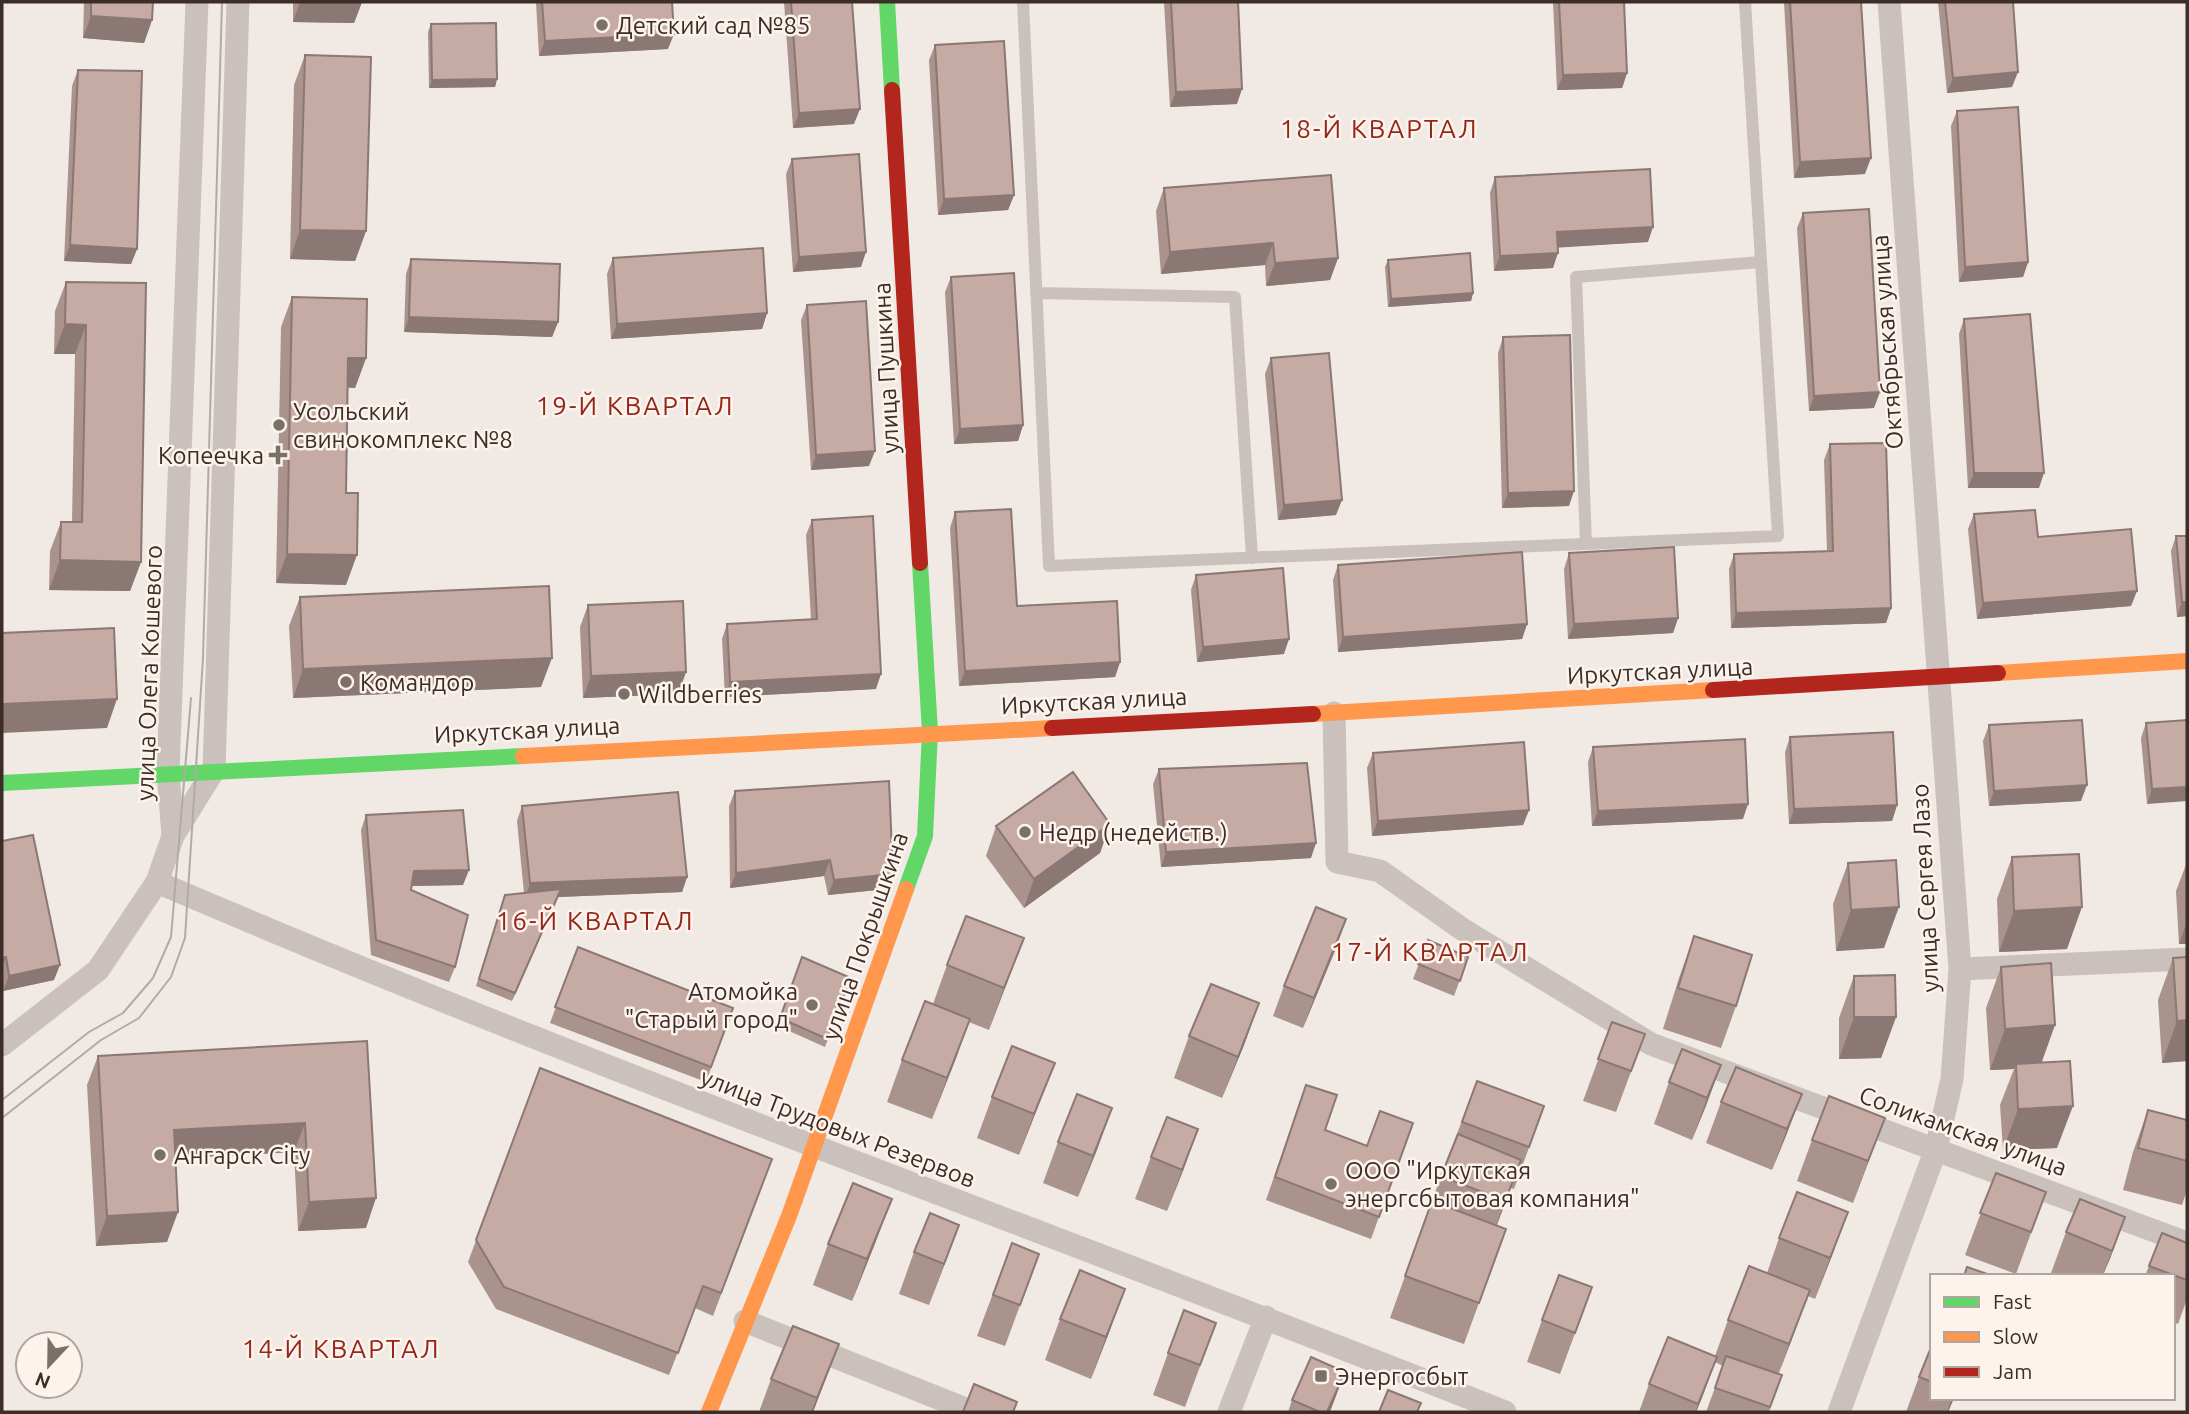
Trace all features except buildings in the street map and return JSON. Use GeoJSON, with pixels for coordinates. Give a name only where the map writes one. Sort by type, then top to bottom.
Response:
{"type":"FeatureCollection","features":[{"type":"Feature","properties":{"kind":"main road","name":"улица Пушкина"},"geometry":{"type":"LineString","coordinates":[[887,2],[930,732]]}},
{"type":"Feature","properties":{"kind":"main road","name":"Иркутская улица"},"geometry":{"type":"LineString","coordinates":[[2,783],[168,772],[1334,713],[2187,661]]}},
{"type":"Feature","properties":{"kind":"main road","name":"улица Покрышкина"},"geometry":{"type":"LineString","coordinates":[[709,1412],[814,1149],[925,836],[930,732]]}},
{"type":"Feature","properties":{"kind":"street","name":"улица Олега Кошевого"},"geometry":{"type":"LineString","coordinates":[[173,836],[168,772],[197,2]]}},
{"type":"Feature","properties":{"kind":"street"},"geometry":{"type":"LineString","coordinates":[[214,770],[238,2]]}},
{"type":"Feature","properties":{"kind":"street","name":"Октябрьская улица"},"geometry":{"type":"LineString","coordinates":[[1889,2],[1937,678]]}},
{"type":"Feature","properties":{"kind":"street","name":"улица Сергея Лазо"},"geometry":{"type":"LineString","coordinates":[[1839,1412],[1936,1149],[1952,1079],[1960,968],[1937,678]]}},
{"type":"Feature","properties":{"kind":"street","name":"Соликамская улица"},"geometry":{"type":"LineString","coordinates":[[1334,713],[1337,862],[1381,871],[1462,929],[1651,1044],[2187,1243]]}},
{"type":"Feature","properties":{"kind":"street","name":"улица Олега Кошевого"},"geometry":{"type":"LineString","coordinates":[[173,836],[214,770]]}},
{"type":"Feature","properties":{"kind":"street"},"geometry":{"type":"LineString","coordinates":[[2,1045],[98,970],[157,882],[173,836]]}},
{"type":"Feature","properties":{"kind":"street","name":"улица Трудовых Резервов"},"geometry":{"type":"LineString","coordinates":[[157,882],[376,974],[814,1149],[1266,1317],[1505,1412]]}},
{"type":"Feature","properties":{"kind":"street"},"geometry":{"type":"LineString","coordinates":[[1960,968],[2187,958]]}},
{"type":"Feature","properties":{"kind":"street"},"geometry":{"type":"LineString","coordinates":[[1228,1412],[1266,1317]]}},
{"type":"Feature","properties":{"kind":"street"},"geometry":{"type":"LineString","coordinates":[[745,1321],[973,1412]]}},
{"type":"Feature","properties":{"kind":"lane"},"geometry":{"type":"LineString","coordinates":[[1023,2],[1049,566],[1778,536],[1745,2]]}},
{"type":"Feature","properties":{"kind":"lane"},"geometry":{"type":"LineString","coordinates":[[1586,544],[1576,277],[1761,262]]}},
{"type":"Feature","properties":{"kind":"lane"},"geometry":{"type":"LineString","coordinates":[[1036,293],[1235,297],[1252,558]]}},
{"type":"Feature","properties":{"kind":"tram line"},"geometry":{"type":"LineString","coordinates":[[2,1118],[101,1040],[139,1018],[171,977],[185,938],[203,658],[222,2]]}},
{"type":"Feature","properties":{"kind":"tram line"},"geometry":{"type":"LineString","coordinates":[[2,1100],[89,1032],[123,1013],[153,978],[171,937],[191,698]]}},
{"type":"Feature","properties":{"kind":"traffic: fast"},"geometry":{"type":"LineString","coordinates":[[887,2],[892,90]]}},
{"type":"Feature","properties":{"kind":"traffic: fast"},"geometry":{"type":"LineString","coordinates":[[906,889],[925,836],[930,732],[920,563]]}},
{"type":"Feature","properties":{"kind":"traffic: fast"},"geometry":{"type":"LineString","coordinates":[[2,783],[523,756]]}},
{"type":"Feature","properties":{"kind":"traffic: slow"},"geometry":{"type":"LineString","coordinates":[[1998,673],[2187,661]]}},
{"type":"Feature","properties":{"kind":"traffic: slow"},"geometry":{"type":"LineString","coordinates":[[1313,714],[1713,690]]}},
{"type":"Feature","properties":{"kind":"traffic: slow"},"geometry":{"type":"LineString","coordinates":[[523,756],[1052,728]]}},
{"type":"Feature","properties":{"kind":"traffic: slow"},"geometry":{"type":"LineString","coordinates":[[709,1412],[789,1216],[906,889]]}},
{"type":"Feature","properties":{"kind":"traffic: jam"},"geometry":{"type":"LineString","coordinates":[[892,90],[920,563]]}},
{"type":"Feature","properties":{"kind":"traffic: jam"},"geometry":{"type":"LineString","coordinates":[[1713,690],[1998,673]]}},
{"type":"Feature","properties":{"kind":"traffic: jam"},"geometry":{"type":"LineString","coordinates":[[1052,728],[1313,714]]}},
{"type":"Feature","properties":{"kind":"place","name":"Детский сад №85"},"geometry":{"type":"Point","coordinates":[602,25]}},
{"type":"Feature","properties":{"kind":"place","name":"Усольский свинокомплекс №8"},"geometry":{"type":"Point","coordinates":[279,425]}},
{"type":"Feature","properties":{"kind":"place","name":"Копеечка"},"geometry":{"type":"Point","coordinates":[278,455]}},
{"type":"Feature","properties":{"kind":"place","name":"Командор"},"geometry":{"type":"Point","coordinates":[346,682]}},
{"type":"Feature","properties":{"kind":"place","name":"Wildberries"},"geometry":{"type":"Point","coordinates":[624,694]}},
{"type":"Feature","properties":{"kind":"place","name":"Недр (недейств.)"},"geometry":{"type":"Point","coordinates":[1025,832]}},
{"type":"Feature","properties":{"kind":"place","name":"Атомойка \"Старый город\""},"geometry":{"type":"Point","coordinates":[812,1005]}},
{"type":"Feature","properties":{"kind":"place","name":"Ангарск City"},"geometry":{"type":"Point","coordinates":[160,1155]}},
{"type":"Feature","properties":{"kind":"place","name":"ООО \"Иркутская энергсбытовая компания\""},"geometry":{"type":"Point","coordinates":[1331,1184]}},
{"type":"Feature","properties":{"kind":"place","name":"Энергосбыт"},"geometry":{"type":"Point","coordinates":[1321,1376]}},
{"type":"Feature","properties":{"kind":"district","name":"18-Й КВАРТАЛ"},"geometry":{"type":"Point","coordinates":[1379,128]}},
{"type":"Feature","properties":{"kind":"district","name":"19-Й КВАРТАЛ"},"geometry":{"type":"Point","coordinates":[635,405]}},
{"type":"Feature","properties":{"kind":"district","name":"16-Й КВАРТАЛ"},"geometry":{"type":"Point","coordinates":[595,920]}},
{"type":"Feature","properties":{"kind":"district","name":"17-Й КВАРТАЛ"},"geometry":{"type":"Point","coordinates":[1430,951]}},
{"type":"Feature","properties":{"kind":"district","name":"14-Й КВАРТАЛ"},"geometry":{"type":"Point","coordinates":[341,1348]}}]}
